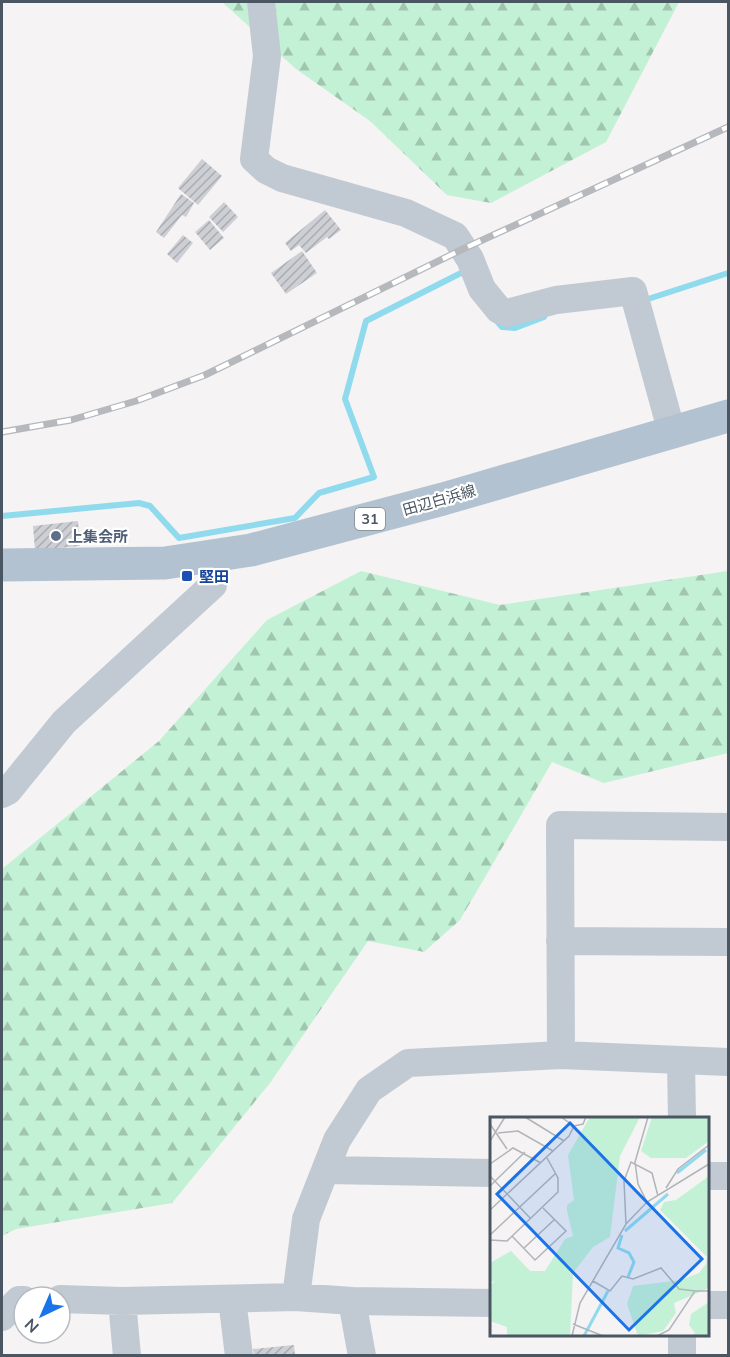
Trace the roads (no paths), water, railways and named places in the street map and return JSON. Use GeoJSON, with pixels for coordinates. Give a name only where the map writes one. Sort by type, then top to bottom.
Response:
{"type":"FeatureCollection","features":[{"type":"Feature","properties":{"kind":"main road","name":"田辺白浜線"},"geometry":{"type":"LineString","coordinates":[[2,565],[165,562],[214,557],[324,532],[729,416]]}},
{"type":"Feature","properties":{"kind":"street"},"geometry":{"type":"LineString","coordinates":[[261,2],[267,56],[254,159],[266,170],[282,178],[406,213],[455,236],[470,259],[482,289],[499,310],[507,313],[556,300],[633,291],[672,433]]}},
{"type":"Feature","properties":{"kind":"street"},"geometry":{"type":"LineString","coordinates":[[2,794],[8,791],[64,722],[213,585],[214,557]]}},
{"type":"Feature","properties":{"kind":"street"},"geometry":{"type":"LineString","coordinates":[[561,1055],[560,825],[729,827]]}},
{"type":"Feature","properties":{"kind":"street"},"geometry":{"type":"LineString","coordinates":[[560,941],[729,942]]}},
{"type":"Feature","properties":{"kind":"street"},"geometry":{"type":"LineString","coordinates":[[296,1297],[306,1219],[338,1140],[369,1090],[408,1063],[561,1055],[681,1062],[729,1062]]}},
{"type":"Feature","properties":{"kind":"street"},"geometry":{"type":"LineString","coordinates":[[681,1062],[682,1117]]}},
{"type":"Feature","properties":{"kind":"street"},"geometry":{"type":"LineString","coordinates":[[326,1170],[490,1173]]}},
{"type":"Feature","properties":{"kind":"street"},"geometry":{"type":"LineString","coordinates":[[709,1176],[729,1176]]}},
{"type":"Feature","properties":{"kind":"street"},"geometry":{"type":"LineString","coordinates":[[72,1299],[122,1301],[296,1297],[352,1301],[490,1303]]}},
{"type":"Feature","properties":{"kind":"street"},"geometry":{"type":"LineString","coordinates":[[232,1299],[239,1356]]}},
{"type":"Feature","properties":{"kind":"street"},"geometry":{"type":"LineString","coordinates":[[122,1301],[127,1356]]}},
{"type":"Feature","properties":{"kind":"street"},"geometry":{"type":"LineString","coordinates":[[352,1301],[362,1356]]}},
{"type":"Feature","properties":{"kind":"street"},"geometry":{"type":"LineString","coordinates":[[709,1305],[729,1305]]}},
{"type":"Feature","properties":{"kind":"street"},"geometry":{"type":"LineString","coordinates":[[682,1336],[682,1356]]}},
{"type":"Feature","properties":{"kind":"waterway"},"geometry":{"type":"LineString","coordinates":[[2,516],[139,503],[150,506],[179,538],[295,518],[319,493],[374,477],[345,399],[366,321],[463,272],[466,274]]}},
{"type":"Feature","properties":{"kind":"waterway"},"geometry":{"type":"LineString","coordinates":[[642,301],[728,273]]}},
{"type":"Feature","properties":{"kind":"waterway"},"geometry":{"type":"LineString","coordinates":[[496,320],[502,327],[515,328],[544,317]]}},
{"type":"Feature","properties":{"kind":"railway"},"geometry":{"type":"LineString","coordinates":[[2,432],[71,420],[136,401],[205,375],[463,249],[728,127]]}},
{"type":"Feature","properties":{"kind":"place","name":"上集会所"},"geometry":{"type":"Point","coordinates":[56,536]}},
{"type":"Feature","properties":{"kind":"place","name":"堅田"},"geometry":{"type":"Point","coordinates":[187,576]}}]}
